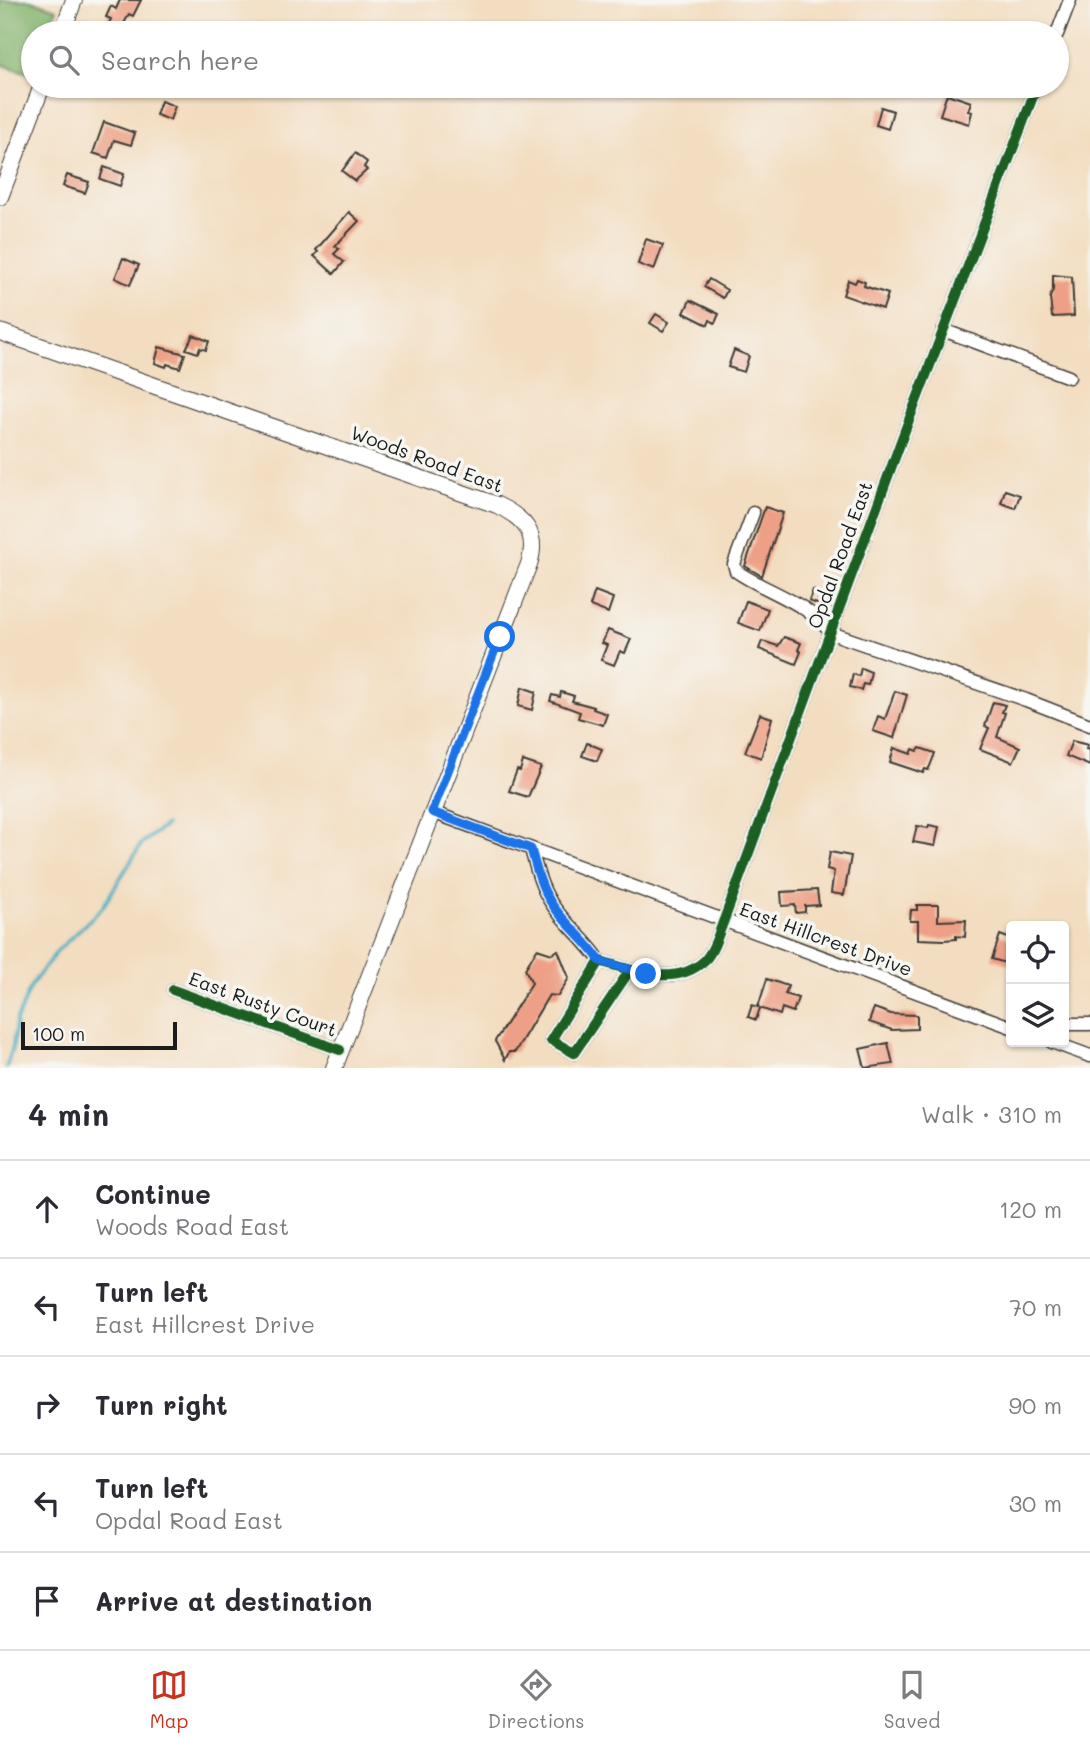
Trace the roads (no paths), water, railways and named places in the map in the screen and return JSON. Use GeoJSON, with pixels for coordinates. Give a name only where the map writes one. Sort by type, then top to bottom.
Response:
{"type":"FeatureCollection","features":[{"type":"Feature","properties":{"kind":"main road"},"geometry":{"type":"LineString","coordinates":[[66,21],[74,0]]}},
{"type":"Feature","properties":{"kind":"main road"},"geometry":{"type":"LineString","coordinates":[[0,196],[37,98]]}},
{"type":"Feature","properties":{"kind":"main road","name":"Woods Road East"},"geometry":{"type":"LineString","coordinates":[[0,332],[497,505],[526,525],[533,544],[528,564],[334,1068]]}},
{"type":"Feature","properties":{"kind":"street"},"geometry":{"type":"LineString","coordinates":[[1062,21],[1070,0]]}},
{"type":"Feature","properties":{"kind":"street","name":"Opdal Road East"},"geometry":{"type":"LineString","coordinates":[[600,961],[646,974],[683,975],[706,959],[724,920],[943,330],[1032,98]]}},
{"type":"Feature","properties":{"kind":"street"},"geometry":{"type":"LineString","coordinates":[[943,330],[1069,377]]}},
{"type":"Feature","properties":{"kind":"street"},"geometry":{"type":"LineString","coordinates":[[753,513],[734,564],[736,572],[805,608],[822,621],[831,633],[1026,700],[1090,725]]}},
{"type":"Feature","properties":{"kind":"street","name":"East Hillcrest Drive"},"geometry":{"type":"LineString","coordinates":[[432,812],[1006,1025]]}},
{"type":"Feature","properties":{"kind":"street"},"geometry":{"type":"LineString","coordinates":[[531,849],[538,878],[551,903],[592,948],[600,961],[551,1040],[574,1053],[630,970]]}},
{"type":"Feature","properties":{"kind":"street","name":"East Rusty Court"},"geometry":{"type":"LineString","coordinates":[[173,990],[340,1050]]}},
{"type":"Feature","properties":{"kind":"street"},"geometry":{"type":"LineString","coordinates":[[1069,1024],[1090,1024]]}},
{"type":"Feature","properties":{"kind":"street"},"geometry":{"type":"LineString","coordinates":[[1066,1047],[1090,1056]]}},
{"type":"Feature","properties":{"kind":"waterway"},"geometry":{"type":"LineString","coordinates":[[6,1068],[13,1046],[16,1021],[32,984],[58,950],[102,908],[142,843],[166,825]]}}]}
